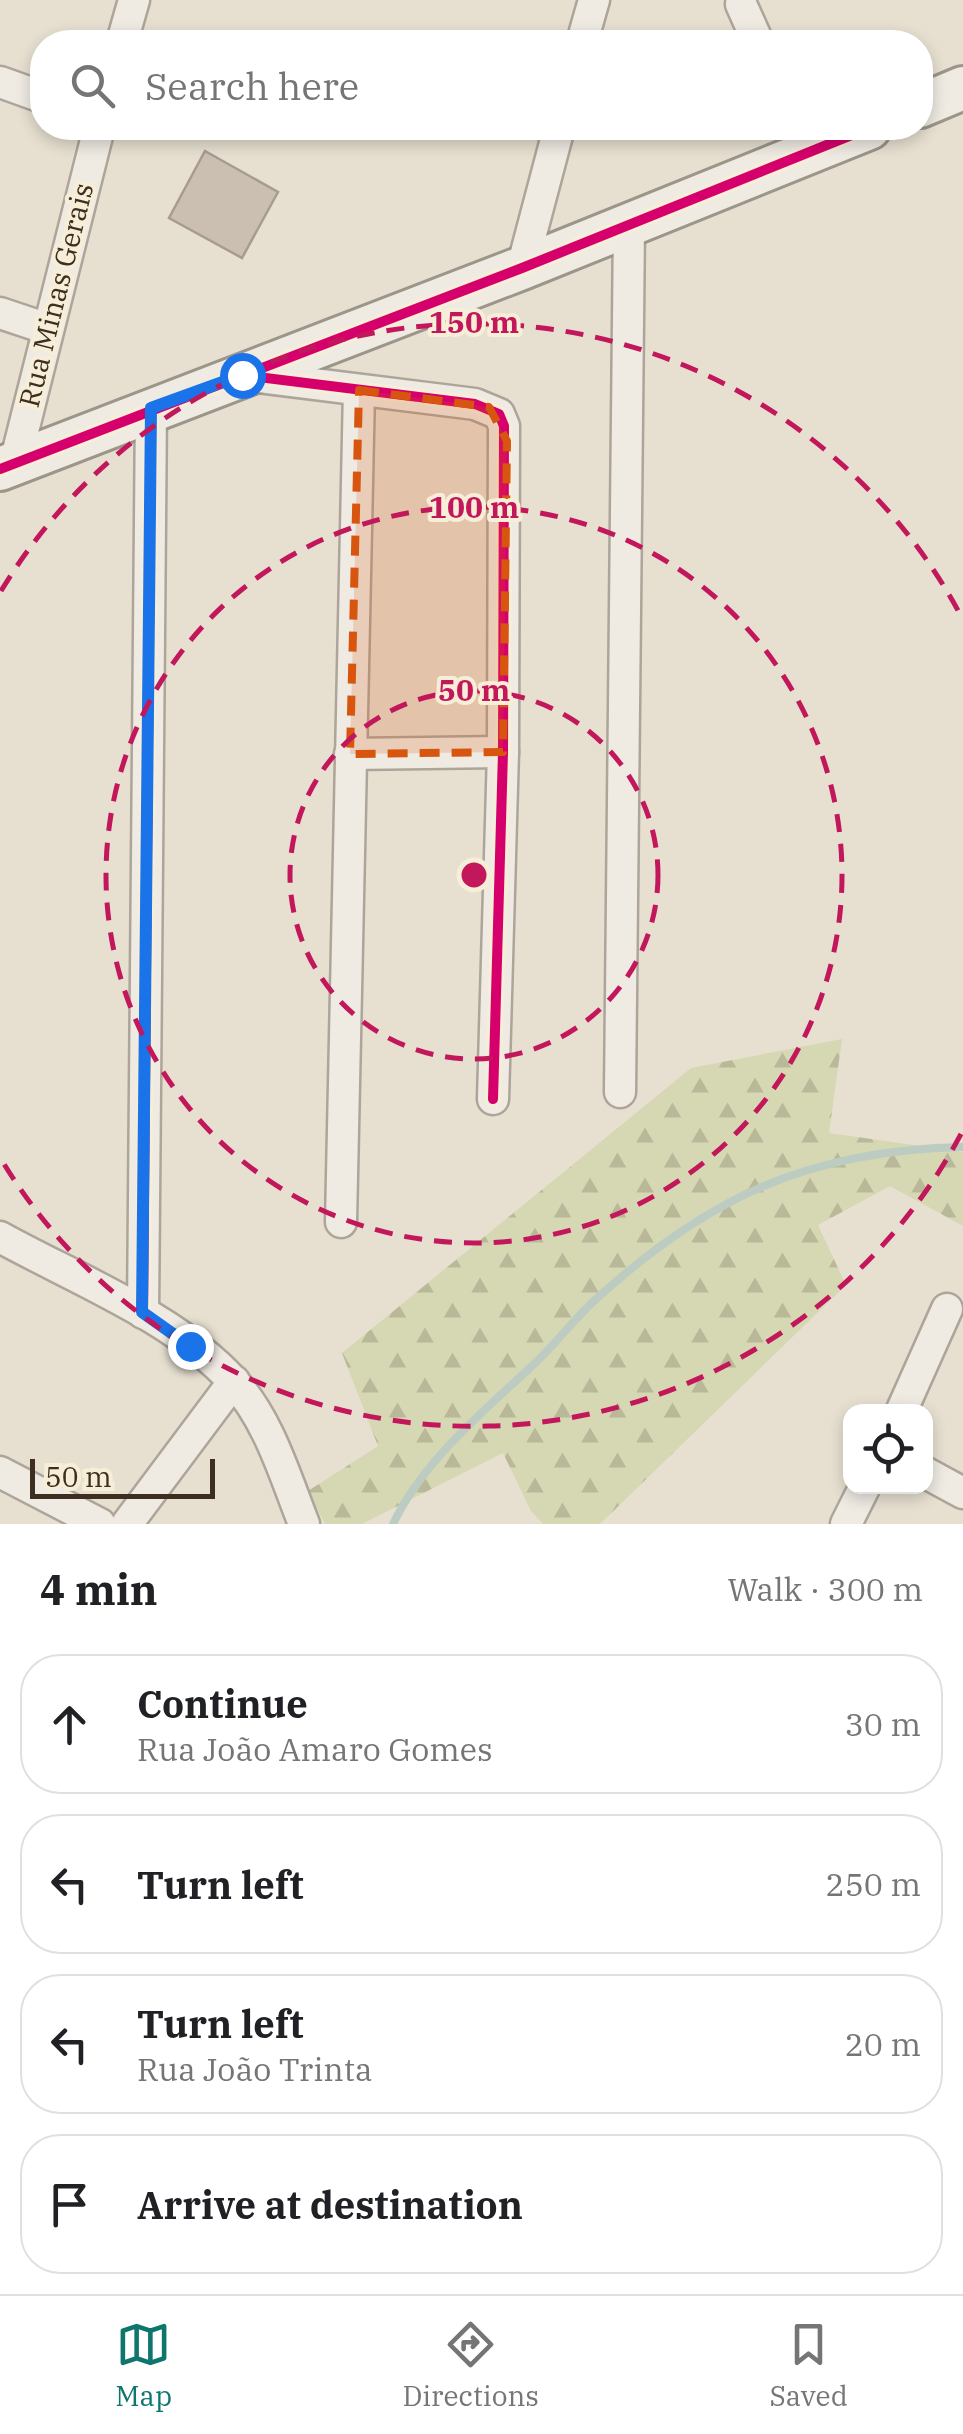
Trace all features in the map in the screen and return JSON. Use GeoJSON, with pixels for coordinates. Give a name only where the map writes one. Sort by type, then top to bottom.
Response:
{"type":"FeatureCollection","features":[{"type":"Feature","properties":{"kind":"street"},"geometry":{"type":"LineString","coordinates":[[125,30],[134,0]]}},
{"type":"Feature","properties":{"kind":"street"},"geometry":{"type":"LineString","coordinates":[[585,30],[594,0]]}},
{"type":"Feature","properties":{"kind":"street"},"geometry":{"type":"LineString","coordinates":[[741,4],[753,30]]}},
{"type":"Feature","properties":{"kind":"street"},"geometry":{"type":"LineString","coordinates":[[0,82],[30,93]]}},
{"type":"Feature","properties":{"kind":"street"},"geometry":{"type":"LineString","coordinates":[[933,101],[963,88]]}},
{"type":"Feature","properties":{"kind":"street","name":"Rua Minas Gerais"},"geometry":{"type":"LineString","coordinates":[[8,466],[96,140]]}},
{"type":"Feature","properties":{"kind":"street"},"geometry":{"type":"LineString","coordinates":[[522,268],[557,140]]}},
{"type":"Feature","properties":{"kind":"street"},"geometry":{"type":"LineString","coordinates":[[8,466],[522,268],[629,224],[802,140]]}},
{"type":"Feature","properties":{"kind":"street"},"geometry":{"type":"LineString","coordinates":[[620,1092],[629,224]]}},
{"type":"Feature","properties":{"kind":"street"},"geometry":{"type":"LineString","coordinates":[[0,312],[46,328]]}},
{"type":"Feature","properties":{"kind":"street"},"geometry":{"type":"LineString","coordinates":[[242,375],[489,407],[504,426],[503,752],[493,1099]]}},
{"type":"Feature","properties":{"kind":"street"},"geometry":{"type":"LineString","coordinates":[[341,1222],[359,390]]}},
{"type":"Feature","properties":{"kind":"street"},"geometry":{"type":"LineString","coordinates":[[142,1312],[151,408]]}},
{"type":"Feature","properties":{"kind":"street"},"geometry":{"type":"LineString","coordinates":[[350,754],[503,752]]}},
{"type":"Feature","properties":{"kind":"street"},"geometry":{"type":"LineString","coordinates":[[0,1237],[142,1312],[234,1381],[271,1440],[304,1524]]}},
{"type":"Feature","properties":{"kind":"street"},"geometry":{"type":"LineString","coordinates":[[905,1404],[948,1310]]}},
{"type":"Feature","properties":{"kind":"street"},"geometry":{"type":"LineString","coordinates":[[127,1524],[234,1381]]}},
{"type":"Feature","properties":{"kind":"street"},"geometry":{"type":"LineString","coordinates":[[0,1472],[100,1524]]}},
{"type":"Feature","properties":{"kind":"street"},"geometry":{"type":"LineString","coordinates":[[933,1477],[963,1492]]}},
{"type":"Feature","properties":{"kind":"street"},"geometry":{"type":"LineString","coordinates":[[846,1524],[861,1494]]}},
{"type":"Feature","properties":{"kind":"highlighted area"},"geometry":{"type":"Polygon","coordinates":[[[359,390],[489,407],[507,441],[503,752],[350,754],[359,390]]]}},
{"type":"Feature","properties":{"kind":"green space"},"geometry":{"type":"Polygon","coordinates":[[[842,1039],[829,1133],[963,1152],[963,1226],[890,1186],[818,1225],[846,1285],[600,1524],[543,1524],[531,1511],[503,1453],[362,1524],[325,1524],[308,1491],[378,1446],[342,1353],[691,1068],[842,1039]]]}},
{"type":"Feature","properties":{"kind":"building"},"geometry":{"type":"Polygon","coordinates":[[[205,151],[278,192],[242,258],[169,218],[205,151]]]}},
{"type":"Feature","properties":{"kind":"waterway"},"geometry":{"type":"LineString","coordinates":[[393,1524],[420,1479],[455,1439],[595,1300],[679,1233],[764,1186],[809,1170],[908,1150],[963,1147]]}},
{"type":"Feature","properties":{"kind":"cycle path"},"geometry":{"type":"LineString","coordinates":[[0,469],[522,268],[839,140]]}},
{"type":"Feature","properties":{"kind":"cycle path"},"geometry":{"type":"LineString","coordinates":[[242,375],[475,404],[499,414],[504,426],[503,752],[493,1099]]}},
{"type":"Feature","properties":{"kind":"cycle path"},"geometry":{"type":"LineString","coordinates":[[143,1313],[151,408]]}},
{"type":"Feature","properties":{"kind":"route"},"geometry":{"type":"LineString","coordinates":[[190,1346],[142,1312],[151,408],[242,375]]}}]}
